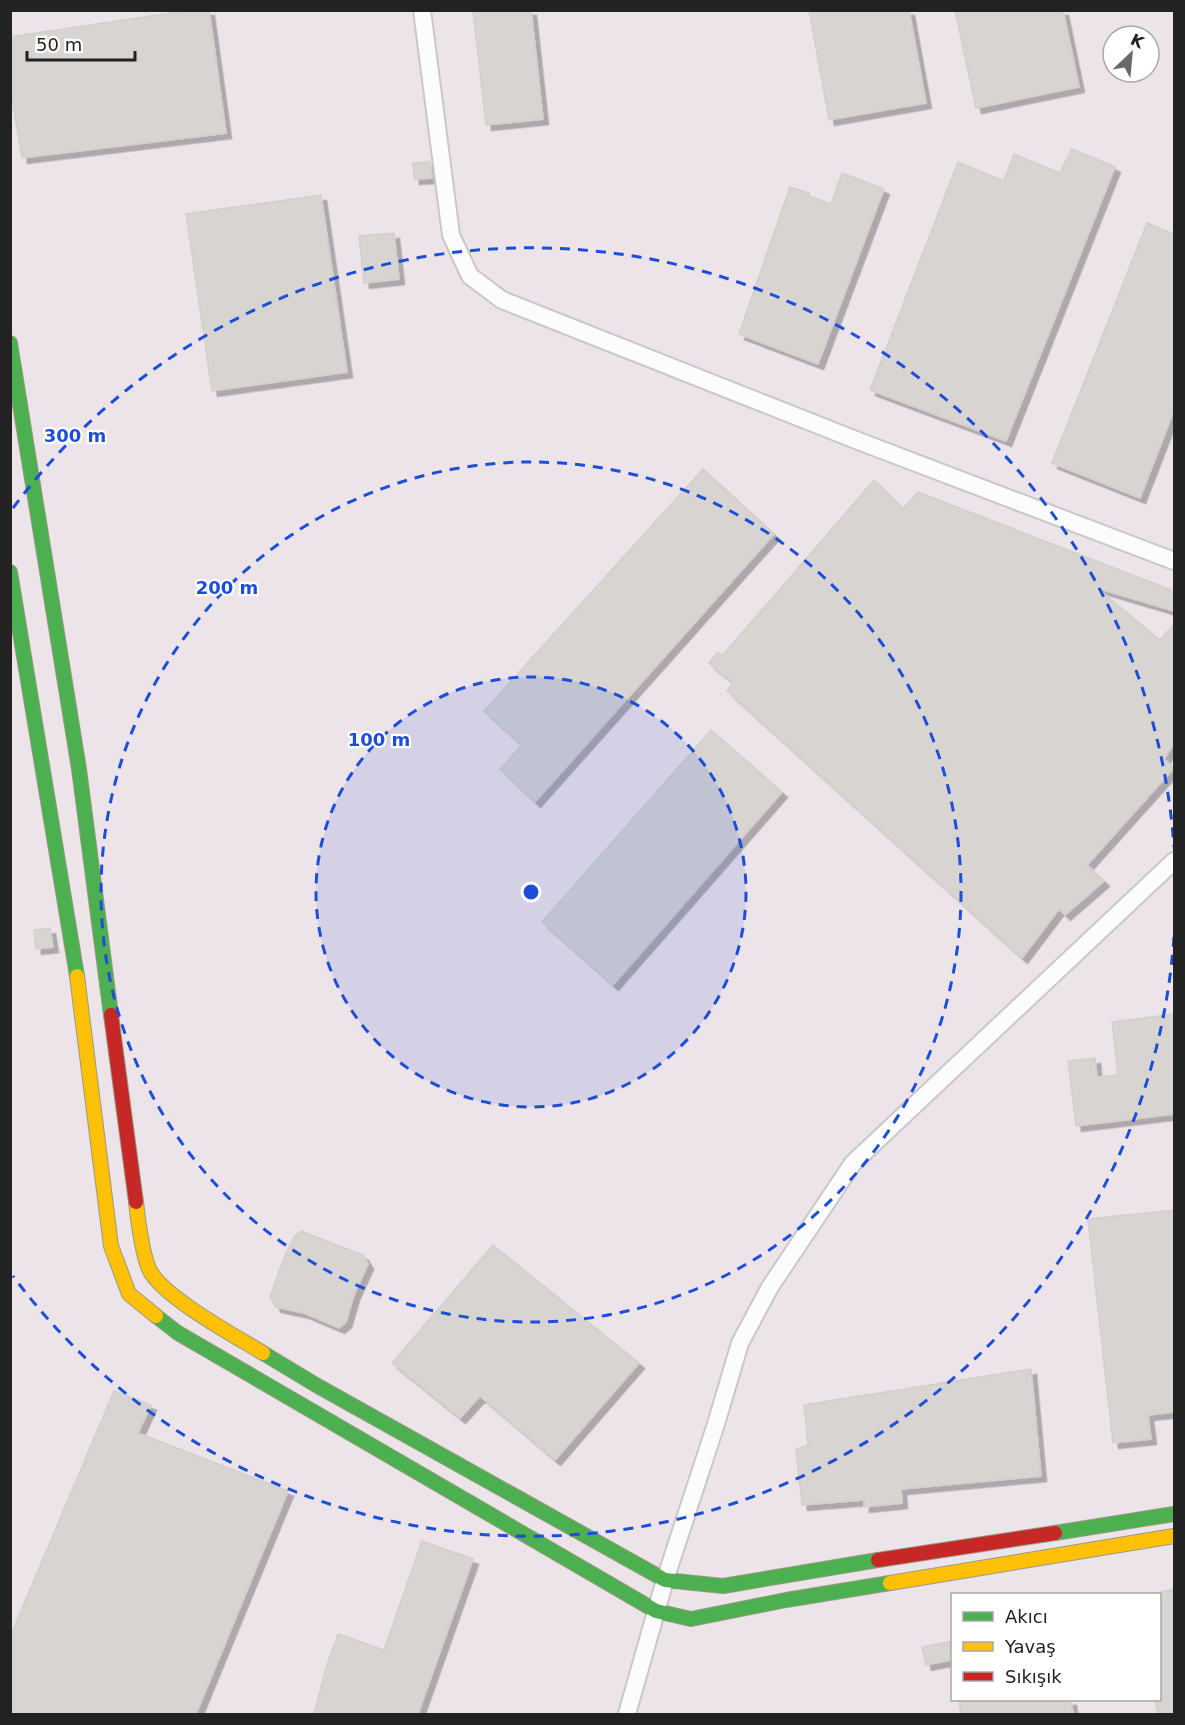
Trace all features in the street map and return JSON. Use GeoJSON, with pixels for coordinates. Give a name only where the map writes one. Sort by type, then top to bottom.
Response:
{"type":"FeatureCollection","features":[{"type":"Feature","properties":{"kind":"street"},"geometry":{"type":"LineString","coordinates":[[422,10],[451,235],[470,276],[502,300],[861,442],[1174,561]]}},
{"type":"Feature","properties":{"kind":"street"},"geometry":{"type":"LineString","coordinates":[[10,343],[79,769],[140,1235],[150,1271],[168,1291],[197,1312],[316,1385],[665,1580],[723,1586],[1174,1514]]}},
{"type":"Feature","properties":{"kind":"street"},"geometry":{"type":"LineString","coordinates":[[10,572],[73,945],[111,1246],[129,1294],[178,1333],[656,1611],[691,1619],[786,1600],[1174,1536]]}},
{"type":"Feature","properties":{"kind":"street"},"geometry":{"type":"LineString","coordinates":[[627,1714],[665,1580],[740,1343],[770,1287],[853,1163],[1174,861]]}},
{"type":"Feature","properties":{"kind":"shaded area"},"geometry":{"type":"Polygon","coordinates":[[[11,11],[1174,11],[1174,1714],[11,1714],[11,11]]]}},
{"type":"Feature","properties":{"kind":"building"},"geometry":{"type":"Polygon","coordinates":[[[191,10],[209,10],[226,133],[22,158],[10,87],[10,37],[191,10]]]}},
{"type":"Feature","properties":{"kind":"building"},"geometry":{"type":"Polygon","coordinates":[[[473,10],[531,10],[543,119],[486,125],[473,10]]]}},
{"type":"Feature","properties":{"kind":"building"},"geometry":{"type":"Polygon","coordinates":[[[809,10],[909,10],[926,103],[829,120],[809,10]]]}},
{"type":"Feature","properties":{"kind":"building"},"geometry":{"type":"Polygon","coordinates":[[[955,10],[1063,10],[1079,87],[976,108],[955,10]]]}},
{"type":"Feature","properties":{"kind":"building"},"geometry":{"type":"Polygon","coordinates":[[[1072,149],[1115,167],[1006,441],[870,390],[958,162],[1004,181],[1014,154],[1060,173],[1072,149]]]}},
{"type":"Feature","properties":{"kind":"building"},"geometry":{"type":"Polygon","coordinates":[[[430,162],[432,178],[414,179],[413,163],[430,162]]]}},
{"type":"Feature","properties":{"kind":"building"},"geometry":{"type":"Polygon","coordinates":[[[842,173],[884,189],[818,364],[739,334],[790,187],[831,204],[842,173]]]}},
{"type":"Feature","properties":{"kind":"building"},"geometry":{"type":"Polygon","coordinates":[[[321,195],[347,372],[212,391],[186,214],[321,195]]]}},
{"type":"Feature","properties":{"kind":"building"},"geometry":{"type":"Polygon","coordinates":[[[1147,223],[1174,234],[1174,410],[1140,498],[1052,463],[1147,223]]]}},
{"type":"Feature","properties":{"kind":"building"},"geometry":{"type":"Polygon","coordinates":[[[394,233],[399,279],[364,283],[359,236],[394,233]]]}},
{"type":"Feature","properties":{"kind":"building"},"geometry":{"type":"Polygon","coordinates":[[[703,469],[774,534],[535,802],[500,769],[522,745],[484,711],[703,469]]]}},
{"type":"Feature","properties":{"kind":"building"},"geometry":{"type":"Polygon","coordinates":[[[874,480],[903,509],[918,492],[1174,591],[1174,611],[1097,588],[1160,640],[1174,624],[1174,743],[1164,759],[1174,768],[1087,865],[1104,881],[1065,915],[1059,909],[1022,958],[727,691],[733,683],[709,663],[718,652],[722,656],[874,480]]]}},
{"type":"Feature","properties":{"kind":"building"},"geometry":{"type":"Polygon","coordinates":[[[711,730],[782,792],[613,985],[542,922],[711,730]]]}},
{"type":"Feature","properties":{"kind":"building"},"geometry":{"type":"Polygon","coordinates":[[[50,928],[53,947],[36,949],[34,930],[50,928]]]}},
{"type":"Feature","properties":{"kind":"building"},"geometry":{"type":"Polygon","coordinates":[[[1174,1014],[1174,1114],[1076,1126],[1068,1061],[1095,1058],[1097,1077],[1118,1075],[1112,1022],[1174,1014]]]}},
{"type":"Feature","properties":{"kind":"building"},"geometry":{"type":"Polygon","coordinates":[[[1174,1210],[1174,1412],[1148,1415],[1151,1439],[1113,1443],[1088,1219],[1174,1210]]]}},
{"type":"Feature","properties":{"kind":"building"},"geometry":{"type":"Polygon","coordinates":[[[301,1231],[363,1255],[368,1264],[354,1295],[346,1322],[339,1328],[304,1313],[276,1307],[270,1297],[284,1258],[294,1237],[301,1231]]]}},
{"type":"Feature","properties":{"kind":"building"},"geometry":{"type":"Polygon","coordinates":[[[493,1245],[639,1363],[555,1460],[480,1396],[460,1418],[392,1363],[493,1245]]]}},
{"type":"Feature","properties":{"kind":"building"},"geometry":{"type":"Polygon","coordinates":[[[1031,1369],[1041,1476],[901,1489],[902,1503],[864,1507],[864,1500],[802,1505],[796,1449],[808,1445],[804,1405],[1031,1369]]]}},
{"type":"Feature","properties":{"kind":"building"},"geometry":{"type":"Polygon","coordinates":[[[114,1391],[151,1405],[138,1433],[288,1491],[196,1714],[10,1714],[10,1637],[114,1391]]]}},
{"type":"Feature","properties":{"kind":"building"},"geometry":{"type":"Polygon","coordinates":[[[422,1541],[473,1559],[418,1714],[314,1714],[338,1634],[384,1650],[422,1541]]]}},
{"type":"Feature","properties":{"kind":"building"},"geometry":{"type":"Polygon","coordinates":[[[1174,1589],[1174,1714],[1158,1714],[1155,1701],[1161,1701],[1160,1592],[1174,1589]]]}},
{"type":"Feature","properties":{"kind":"building"},"geometry":{"type":"Polygon","coordinates":[[[951,1641],[951,1660],[926,1665],[922,1647],[951,1641]]]}},
{"type":"Feature","properties":{"kind":"building"},"geometry":{"type":"Polygon","coordinates":[[[959,1701],[1071,1701],[1073,1714],[961,1714],[959,1701]]]}},
{"type":"Feature","properties":{"kind":"traffic: fast"},"geometry":{"type":"LineString","coordinates":[[10,343],[79,769],[111,1015]]}},
{"type":"Feature","properties":{"kind":"traffic: fast"},"geometry":{"type":"LineString","coordinates":[[10,572],[77,976]]}},
{"type":"Feature","properties":{"kind":"traffic: fast"},"geometry":{"type":"LineString","coordinates":[[156,1316],[178,1333],[656,1611],[691,1619],[890,1583]]}},
{"type":"Feature","properties":{"kind":"traffic: fast"},"geometry":{"type":"LineString","coordinates":[[263,1353],[316,1385],[665,1580],[723,1586],[878,1560]]}},
{"type":"Feature","properties":{"kind":"traffic: fast"},"geometry":{"type":"LineString","coordinates":[[1055,1533],[1174,1514]]}},
{"type":"Feature","properties":{"kind":"traffic: slow"},"geometry":{"type":"LineString","coordinates":[[77,976],[111,1246],[129,1294],[156,1316]]}},
{"type":"Feature","properties":{"kind":"traffic: slow"},"geometry":{"type":"LineString","coordinates":[[136,1202],[145,1256],[150,1271],[158,1282],[202,1316],[263,1353]]}},
{"type":"Feature","properties":{"kind":"traffic: slow"},"geometry":{"type":"LineString","coordinates":[[890,1583],[1174,1536]]}},
{"type":"Feature","properties":{"kind":"traffic: jam"},"geometry":{"type":"LineString","coordinates":[[111,1015],[136,1202]]}},
{"type":"Feature","properties":{"kind":"traffic: jam"},"geometry":{"type":"LineString","coordinates":[[878,1560],[1055,1533]]}}]}
